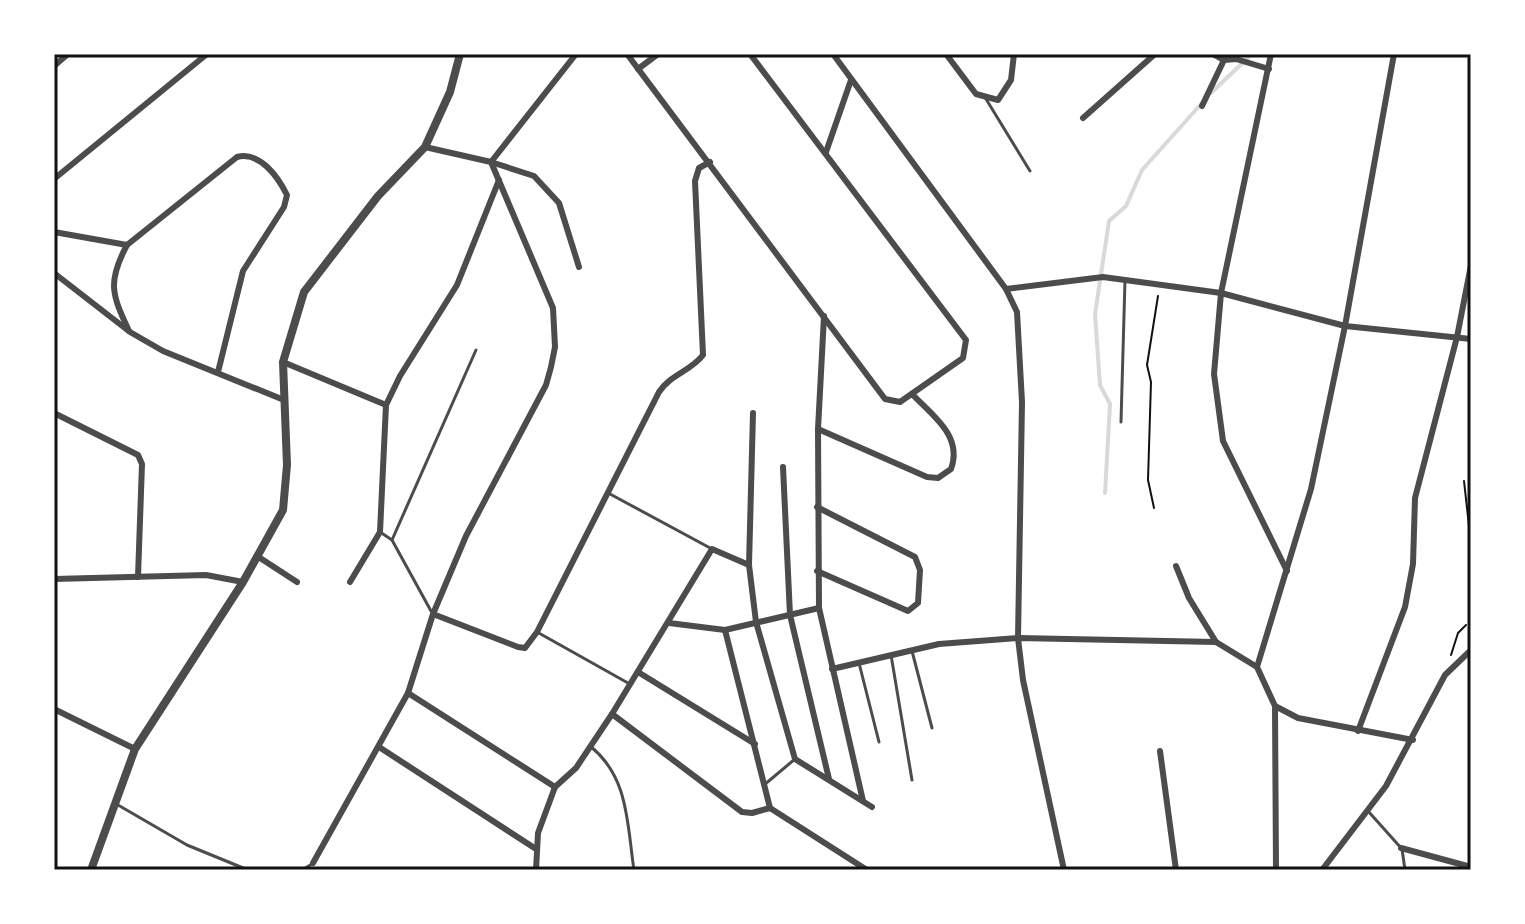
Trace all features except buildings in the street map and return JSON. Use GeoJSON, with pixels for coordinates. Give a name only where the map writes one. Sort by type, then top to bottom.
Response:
{"type":"FeatureCollection","features":[{"type":"Feature","properties":{"kind":"street"},"geometry":{"type":"LineString","coordinates":[[54,66],[68,54]]}},
{"type":"Feature","properties":{"kind":"street"},"geometry":{"type":"LineString","coordinates":[[54,179],[207,54]]}},
{"type":"Feature","properties":{"kind":"street"},"geometry":{"type":"LineString","coordinates":[[91,870],[135,749],[243,582],[286,499],[283,362],[310,280],[378,196],[425,147],[450,92],[460,54]]}},
{"type":"Feature","properties":{"kind":"street"},"geometry":{"type":"LineString","coordinates":[[491,162],[576,54]]}},
{"type":"Feature","properties":{"kind":"street"},"geometry":{"type":"LineString","coordinates":[[627,54],[891,403],[912,394],[963,358],[966,340],[750,54]]}},
{"type":"Feature","properties":{"kind":"street"},"geometry":{"type":"LineString","coordinates":[[638,69],[658,54]]}},
{"type":"Feature","properties":{"kind":"street"},"geometry":{"type":"LineString","coordinates":[[833,54],[1006,289],[1017,312],[1022,402],[1018,638],[1023,680],[1064,870]]}},
{"type":"Feature","properties":{"kind":"street"},"geometry":{"type":"LineString","coordinates":[[946,54],[976,94],[998,100],[1011,80],[1014,54]]}},
{"type":"Feature","properties":{"kind":"street"},"geometry":{"type":"LineString","coordinates":[[1083,118],[1155,54]]}},
{"type":"Feature","properties":{"kind":"street"},"geometry":{"type":"LineString","coordinates":[[1213,54],[1224,60],[1236,59],[1269,69]]}},
{"type":"Feature","properties":{"kind":"street"},"geometry":{"type":"LineString","coordinates":[[1271,54],[1221,293],[1214,374],[1223,441],[1287,571]]}},
{"type":"Feature","properties":{"kind":"street"},"geometry":{"type":"LineString","coordinates":[[1257,667],[1311,489],[1345,326],[1394,54]]}},
{"type":"Feature","properties":{"kind":"street"},"geometry":{"type":"LineString","coordinates":[[1202,106],[1224,60]]}},
{"type":"Feature","properties":{"kind":"street"},"geometry":{"type":"LineString","coordinates":[[826,152],[851,79]]}},
{"type":"Feature","properties":{"kind":"street"},"geometry":{"type":"LineString","coordinates":[[425,147],[491,162],[534,176],[559,203],[579,267]]}},
{"type":"Feature","properties":{"kind":"street"},"geometry":{"type":"LineString","coordinates":[[130,332],[118,306],[112,280],[127,245],[237,157],[247,154],[257,157],[287,195],[284,207],[243,271],[218,372]]}},
{"type":"Feature","properties":{"kind":"street"},"geometry":{"type":"LineString","coordinates":[[313,863],[408,693],[433,614],[485,497],[546,385],[555,347],[553,308],[491,162]]}},
{"type":"Feature","properties":{"kind":"street"},"geometry":{"type":"LineString","coordinates":[[433,614],[518,647],[525,648],[537,632],[665,383],[696,365],[703,355],[695,181],[699,168],[710,162]]}},
{"type":"Feature","properties":{"kind":"street"},"geometry":{"type":"LineString","coordinates":[[350,582],[380,532],[386,405],[400,376],[457,285],[499,180]]}},
{"type":"Feature","properties":{"kind":"street"},"geometry":{"type":"LineString","coordinates":[[54,232],[127,245]]}},
{"type":"Feature","properties":{"kind":"street"},"geometry":{"type":"LineString","coordinates":[[1358,731],[1405,607],[1413,564],[1415,498],[1457,337],[1471,265]]}},
{"type":"Feature","properties":{"kind":"street"},"geometry":{"type":"LineString","coordinates":[[54,273],[130,332],[163,351],[284,400]]}},
{"type":"Feature","properties":{"kind":"street"},"geometry":{"type":"LineString","coordinates":[[1006,289],[1103,277],[1221,293],[1345,326],[1471,339]]}},
{"type":"Feature","properties":{"kind":"street"},"geometry":{"type":"LineString","coordinates":[[824,316],[818,429],[819,608],[863,801]]}},
{"type":"Feature","properties":{"kind":"street"},"geometry":{"type":"LineString","coordinates":[[283,362],[386,405]]}},
{"type":"Feature","properties":{"kind":"street"},"geometry":{"type":"LineString","coordinates":[[818,429],[927,477],[938,478],[951,469],[955,446],[951,436],[912,394]]}},
{"type":"Feature","properties":{"kind":"street"},"geometry":{"type":"LineString","coordinates":[[54,413],[138,455],[142,464],[138,577]]}},
{"type":"Feature","properties":{"kind":"street"},"geometry":{"type":"LineString","coordinates":[[753,413],[749,565],[756,622],[795,759],[872,807]]}},
{"type":"Feature","properties":{"kind":"street"},"geometry":{"type":"LineString","coordinates":[[783,467],[790,615],[829,780]]}},
{"type":"Feature","properties":{"kind":"street"},"geometry":{"type":"LineString","coordinates":[[817,507],[920,562],[914,609],[908,611],[817,571]]}},
{"type":"Feature","properties":{"kind":"street"},"geometry":{"type":"LineString","coordinates":[[536,870],[536,849],[543,815],[555,787],[576,768],[612,714],[712,549],[749,565]]}},
{"type":"Feature","properties":{"kind":"street"},"geometry":{"type":"LineString","coordinates":[[257,556],[297,582]]}},
{"type":"Feature","properties":{"kind":"street"},"geometry":{"type":"LineString","coordinates":[[1176,566],[1189,598],[1216,642],[1257,667],[1275,706],[1276,870]]}},
{"type":"Feature","properties":{"kind":"street"},"geometry":{"type":"LineString","coordinates":[[54,579],[206,575],[243,582]]}},
{"type":"Feature","properties":{"kind":"street"},"geometry":{"type":"LineString","coordinates":[[669,623],[725,630],[819,608]]}},
{"type":"Feature","properties":{"kind":"street"},"geometry":{"type":"LineString","coordinates":[[725,630],[770,808],[867,870]]}},
{"type":"Feature","properties":{"kind":"street"},"geometry":{"type":"LineString","coordinates":[[832,669],[939,644],[1018,638],[1216,642]]}},
{"type":"Feature","properties":{"kind":"street"},"geometry":{"type":"LineString","coordinates":[[1322,870],[1367,810],[1413,740],[1445,675],[1471,650]]}},
{"type":"Feature","properties":{"kind":"street"},"geometry":{"type":"LineString","coordinates":[[638,672],[755,744]]}},
{"type":"Feature","properties":{"kind":"street"},"geometry":{"type":"LineString","coordinates":[[408,693],[555,787]]}},
{"type":"Feature","properties":{"kind":"street"},"geometry":{"type":"LineString","coordinates":[[1275,706],[1298,718],[1413,740]]}},
{"type":"Feature","properties":{"kind":"street"},"geometry":{"type":"LineString","coordinates":[[54,709],[135,749]]}},
{"type":"Feature","properties":{"kind":"street"},"geometry":{"type":"LineString","coordinates":[[612,714],[742,812],[752,813],[770,808]]}},
{"type":"Feature","properties":{"kind":"street"},"geometry":{"type":"LineString","coordinates":[[379,747],[536,849]]}},
{"type":"Feature","properties":{"kind":"street"},"geometry":{"type":"LineString","coordinates":[[1160,751],[1176,870]]}},
{"type":"Feature","properties":{"kind":"street"},"geometry":{"type":"LineString","coordinates":[[1401,848],[1471,867]]}},
{"type":"Feature","properties":{"kind":"lane"},"geometry":{"type":"LineString","coordinates":[[985,97],[1030,171]]}},
{"type":"Feature","properties":{"kind":"lane"},"geometry":{"type":"LineString","coordinates":[[1121,422],[1125,280]]}},
{"type":"Feature","properties":{"kind":"lane"},"geometry":{"type":"LineString","coordinates":[[392,540],[476,350]]}},
{"type":"Feature","properties":{"kind":"lane"},"geometry":{"type":"LineString","coordinates":[[607,492],[712,549]]}},
{"type":"Feature","properties":{"kind":"lane"},"geometry":{"type":"LineString","coordinates":[[380,532],[392,540],[433,614]]}},
{"type":"Feature","properties":{"kind":"lane"},"geometry":{"type":"LineString","coordinates":[[537,632],[630,684]]}},
{"type":"Feature","properties":{"kind":"lane"},"geometry":{"type":"LineString","coordinates":[[912,651],[932,728]]}},
{"type":"Feature","properties":{"kind":"lane"},"geometry":{"type":"LineString","coordinates":[[891,655],[912,780]]}},
{"type":"Feature","properties":{"kind":"lane"},"geometry":{"type":"LineString","coordinates":[[859,663],[879,742]]}},
{"type":"Feature","properties":{"kind":"lane"},"geometry":{"type":"LineString","coordinates":[[590,746],[607,759],[621,782],[634,870]]}},
{"type":"Feature","properties":{"kind":"lane"},"geometry":{"type":"LineString","coordinates":[[764,785],[795,759]]}},
{"type":"Feature","properties":{"kind":"lane"},"geometry":{"type":"LineString","coordinates":[[114,803],[227,864],[248,870]]}},
{"type":"Feature","properties":{"kind":"lane"},"geometry":{"type":"LineString","coordinates":[[1367,810],[1401,848],[1405,870]]}},
{"type":"Feature","properties":{"kind":"lane"},"geometry":{"type":"LineString","coordinates":[[302,870],[313,863]]}},
{"type":"Feature","properties":{"kind":"lane"},"geometry":{"type":"LineString","coordinates":[[225,870],[227,864]]}},
{"type":"Feature","properties":{"kind":"path"},"geometry":{"type":"LineString","coordinates":[[1154,508],[1148,480],[1151,382],[1147,365],[1160,284]]}},
{"type":"Feature","properties":{"kind":"path"},"geometry":{"type":"LineString","coordinates":[[1464,481],[1471,544]]}},
{"type":"Feature","properties":{"kind":"path"},"geometry":{"type":"LineString","coordinates":[[1445,675],[1458,633],[1466,625]]}},
{"type":"Feature","properties":{"kind":"waterway"},"geometry":{"type":"LineString","coordinates":[[1211,93],[1252,54]]}},
{"type":"Feature","properties":{"kind":"waterway"},"geometry":{"type":"LineString","coordinates":[[1105,493],[1110,404],[1100,385],[1095,314],[1109,221],[1126,206],[1142,170],[1202,103]]}}]}
